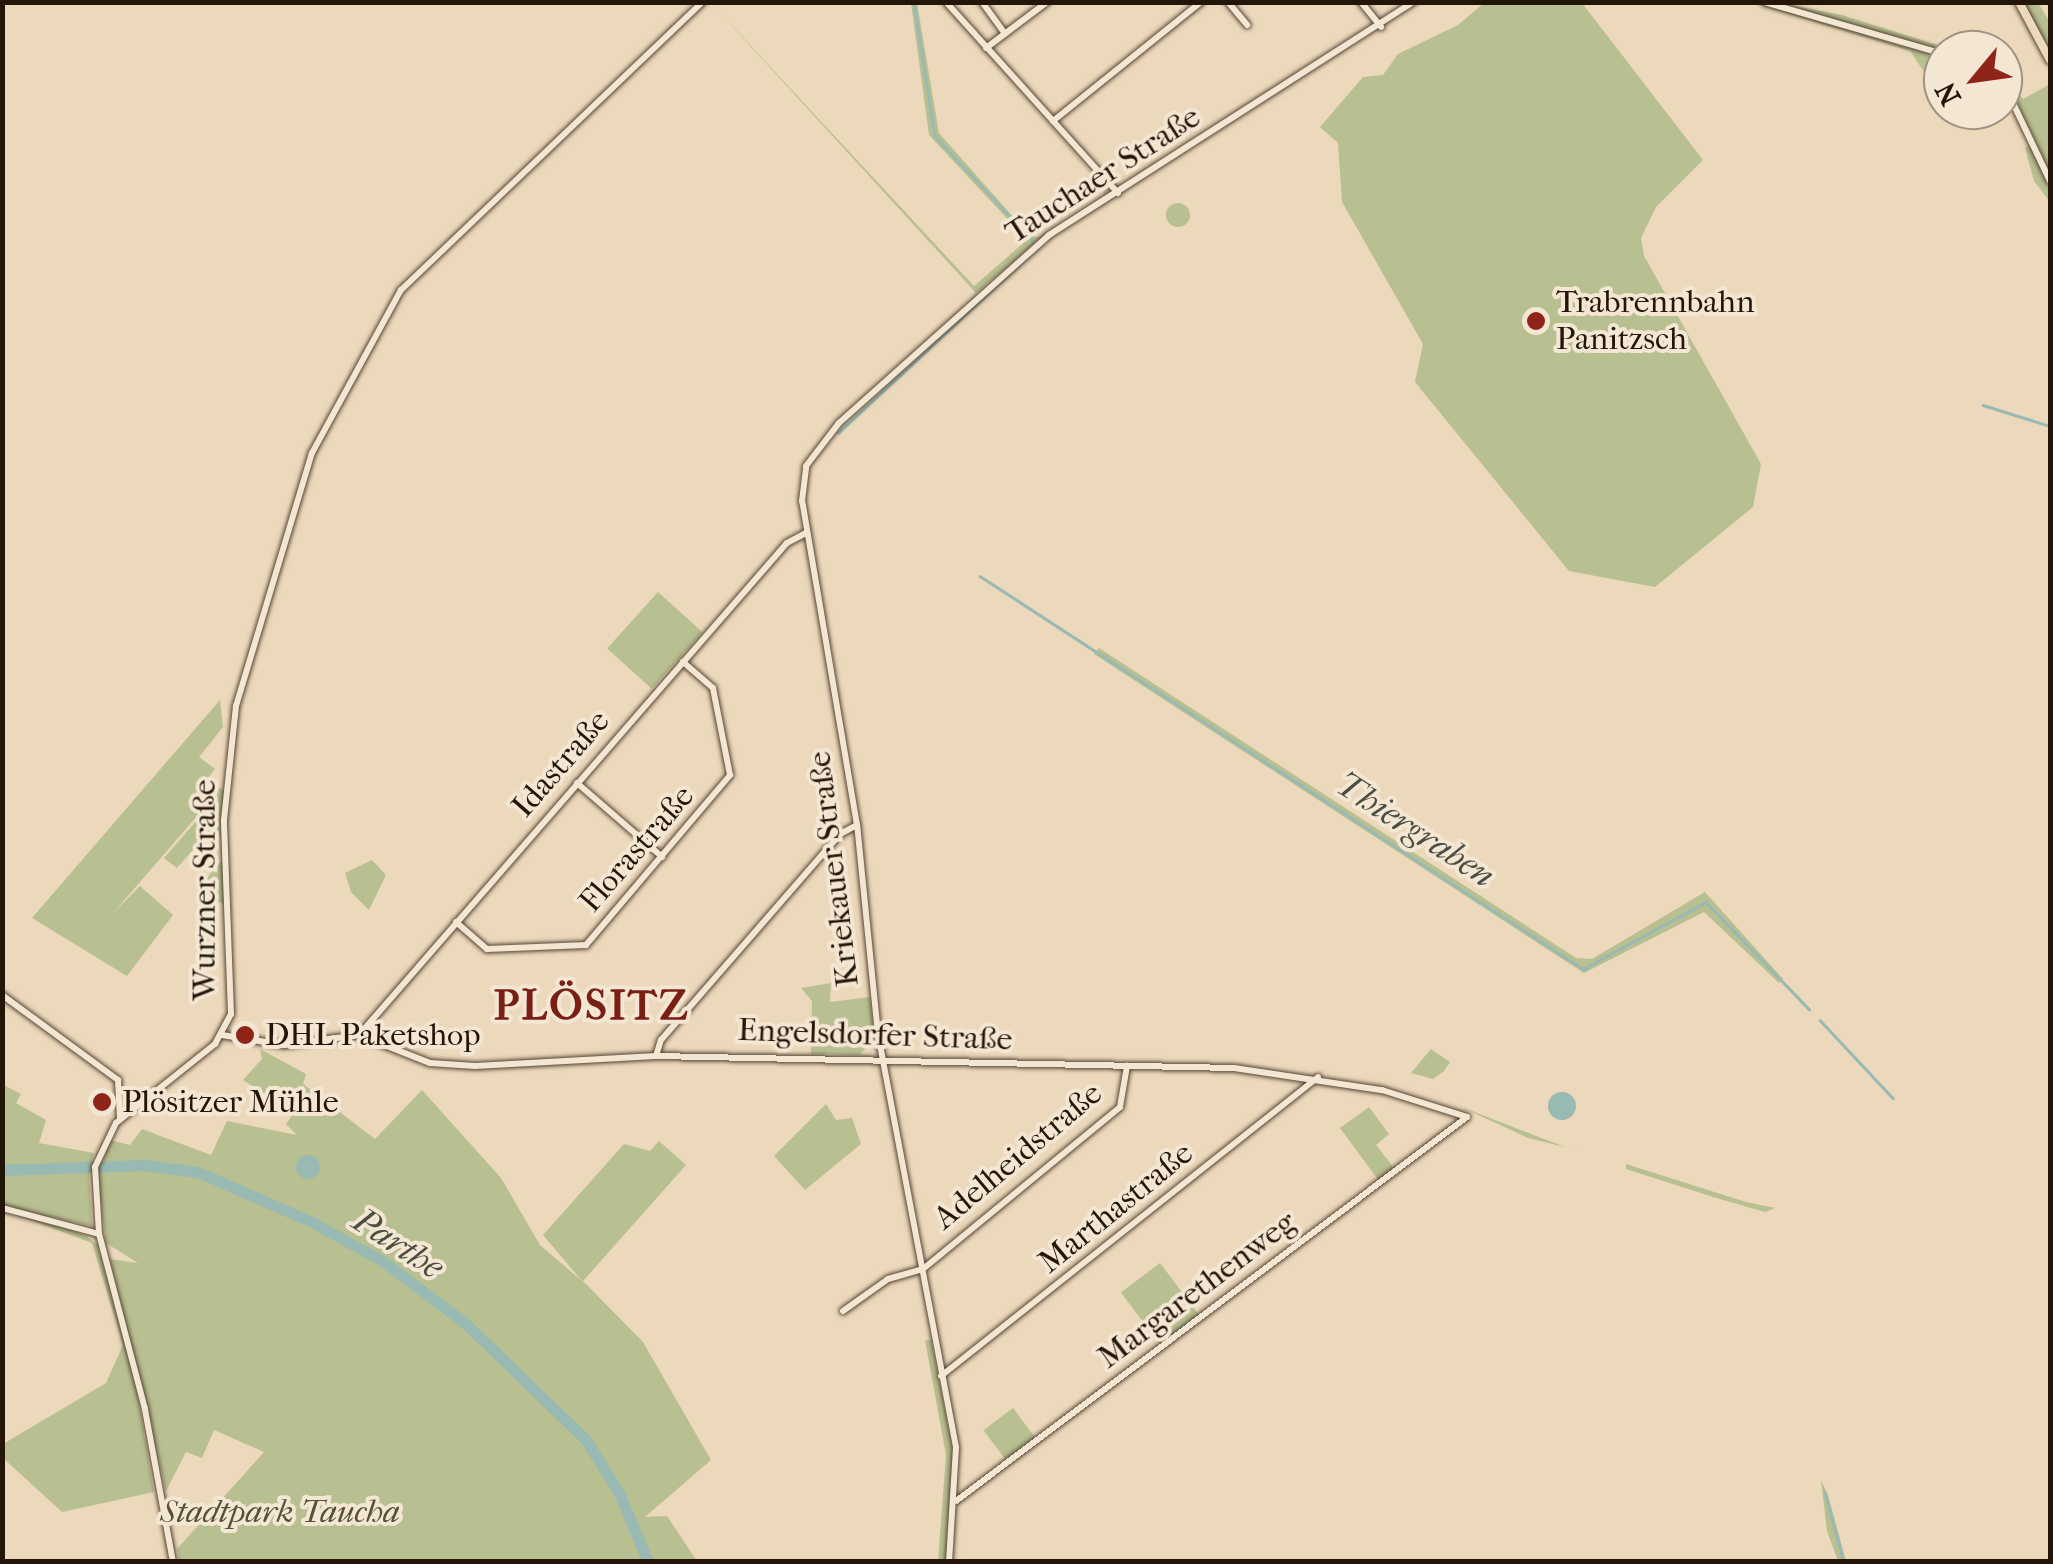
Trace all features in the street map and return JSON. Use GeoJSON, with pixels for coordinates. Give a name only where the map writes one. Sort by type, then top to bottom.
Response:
{"type":"FeatureCollection","features":[{"type":"Feature","properties":{"kind":"main road"},"geometry":{"type":"LineString","coordinates":[[2020,2],[2050,60]]}},
{"type":"Feature","properties":{"kind":"street","name":"Wurzner Straße"},"geometry":{"type":"LineString","coordinates":[[173,1562],[144,1409],[99,1234],[94,1178],[98,1157],[120,1118],[159,1094],[222,1035],[234,1000],[224,820],[244,664],[312,452],[390,303],[702,2]]}},
{"type":"Feature","properties":{"kind":"street"},"geometry":{"type":"LineString","coordinates":[[946,2],[1118,192]]}},
{"type":"Feature","properties":{"kind":"street"},"geometry":{"type":"LineString","coordinates":[[982,2],[1005,34]]}},
{"type":"Feature","properties":{"kind":"street"},"geometry":{"type":"LineString","coordinates":[[986,48],[1046,2]]}},
{"type":"Feature","properties":{"kind":"street"},"geometry":{"type":"LineString","coordinates":[[1053,121],[1200,2]]}},
{"type":"Feature","properties":{"kind":"street"},"geometry":{"type":"LineString","coordinates":[[1228,2],[1247,25]]}},
{"type":"Feature","properties":{"kind":"street"},"geometry":{"type":"LineString","coordinates":[[1361,2],[1381,27]]}},
{"type":"Feature","properties":{"kind":"street"},"geometry":{"type":"LineString","coordinates":[[1764,2],[1923,48]]}},
{"type":"Feature","properties":{"kind":"street","name":"Tauchaer Straße"},"geometry":{"type":"LineString","coordinates":[[806,466],[838,424],[1018,259],[1381,27],[1410,4]]}},
{"type":"Feature","properties":{"kind":"street"},"geometry":{"type":"LineString","coordinates":[[2023,124],[2050,181]]}},
{"type":"Feature","properties":{"kind":"street","name":"Kriekauer Straße"},"geometry":{"type":"LineString","coordinates":[[806,466],[806,533],[857,824],[883,1064],[918,1270],[956,1447],[956,1501],[949,1562]]}},
{"type":"Feature","properties":{"kind":"street","name":"Idastraße"},"geometry":{"type":"LineString","coordinates":[[360,1035],[787,543],[806,533]]}},
{"type":"Feature","properties":{"kind":"street","name":"Florastraße"},"geometry":{"type":"LineString","coordinates":[[456,922],[487,949],[586,945],[730,774],[713,688],[683,662]]}},
{"type":"Feature","properties":{"kind":"street"},"geometry":{"type":"LineString","coordinates":[[578,783],[662,857]]}},
{"type":"Feature","properties":{"kind":"street"},"geometry":{"type":"LineString","coordinates":[[656,1056],[661,1040],[828,848],[857,824]]}},
{"type":"Feature","properties":{"kind":"street"},"geometry":{"type":"LineString","coordinates":[[2,995],[118,1080],[120,1118]]}},
{"type":"Feature","properties":{"kind":"street","name":"Engelsdorfer Straße"},"geometry":{"type":"LineString","coordinates":[[222,1035],[284,1044],[360,1035],[430,1063],[475,1066],[656,1056],[883,1064],[1127,1066],[1318,1077],[1467,1116]]}},
{"type":"Feature","properties":{"kind":"street","name":"Adelheidstraße"},"geometry":{"type":"LineString","coordinates":[[843,1310],[888,1279],[918,1270],[1120,1107],[1127,1066]]}},
{"type":"Feature","properties":{"kind":"street","name":"Marthastraße"},"geometry":{"type":"LineString","coordinates":[[942,1376],[1318,1077]]}},
{"type":"Feature","properties":{"kind":"street","name":"Margarethenweg"},"geometry":{"type":"LineString","coordinates":[[956,1501],[1467,1116]]}},
{"type":"Feature","properties":{"kind":"street"},"geometry":{"type":"LineString","coordinates":[[2,1208],[99,1234]]}},
{"type":"Feature","properties":{"kind":"green space"},"geometry":{"type":"Polygon","coordinates":[[[711,3],[974,286],[1027,240],[929,135],[911,3],[917,3],[939,133],[1030,236],[1038,237],[1096,201],[1048,232],[976,293],[711,3]]]}},
{"type":"Feature","properties":{"kind":"green space"},"geometry":{"type":"Polygon","coordinates":[[[938,3],[1109,193],[1103,197],[1104,188],[938,3]]]}},
{"type":"Feature","properties":{"kind":"green space","name":"Trabrennbahn Panitzsch"},"geometry":{"type":"Polygon","coordinates":[[[1484,3],[1582,3],[1703,160],[1656,207],[1641,238],[1644,256],[1761,464],[1753,507],[1655,587],[1569,571],[1415,382],[1423,344],[1342,202],[1338,143],[1320,127],[1363,77],[1383,75],[1398,54],[1458,25],[1484,3]]]}},
{"type":"Feature","properties":{"kind":"green space"},"geometry":{"type":"Polygon","coordinates":[[[1752,3],[1923,51],[1923,70],[1910,51],[1752,3]]]}},
{"type":"Feature","properties":{"kind":"green space"},"geometry":{"type":"Polygon","coordinates":[[[1779,3],[1842,15],[1923,40],[1923,45],[1779,3]]]}},
{"type":"Feature","properties":{"kind":"green space"},"geometry":{"type":"Polygon","coordinates":[[[2023,3],[2038,3],[2050,22],[2050,56],[2023,3]]]}},
{"type":"Feature","properties":{"kind":"green space"},"geometry":{"type":"Polygon","coordinates":[[[2050,84],[2050,173],[2023,115],[2023,99],[2050,84]]]}},
{"type":"Feature","properties":{"kind":"green space"},"geometry":{"type":"Polygon","coordinates":[[[2030,145],[2050,190],[2050,202],[2034,181],[2025,148],[2030,145]]]}},
{"type":"Feature","properties":{"kind":"green space"},"geometry":{"type":"Polygon","coordinates":[[[1178,203],[1190,215],[1178,227],[1166,215],[1178,203]]]}},
{"type":"Feature","properties":{"kind":"green space"},"geometry":{"type":"Polygon","coordinates":[[[658,592],[703,632],[652,689],[607,648],[658,592]]]}},
{"type":"Feature","properties":{"kind":"green space"},"geometry":{"type":"Polygon","coordinates":[[[1099,648],[1576,958],[1592,959],[1705,892],[1783,979],[1779,983],[1704,912],[1584,973],[1094,654],[1099,648]]]}},
{"type":"Feature","properties":{"kind":"green space"},"geometry":{"type":"Polygon","coordinates":[[[220,700],[223,727],[199,757],[215,769],[204,783],[217,793],[114,912],[140,886],[173,915],[127,976],[32,918],[220,700]]]}},
{"type":"Feature","properties":{"kind":"green space"},"geometry":{"type":"Polygon","coordinates":[[[218,787],[225,791],[222,842],[219,834],[207,834],[177,868],[164,858],[217,797],[218,787]]]}},
{"type":"Feature","properties":{"kind":"green space"},"geometry":{"type":"Polygon","coordinates":[[[372,860],[386,875],[369,910],[351,892],[345,873],[372,860]]]}},
{"type":"Feature","properties":{"kind":"green space"},"geometry":{"type":"Polygon","coordinates":[[[222,862],[225,905],[197,890],[222,862]]]}},
{"type":"Feature","properties":{"kind":"green space"},"geometry":{"type":"Polygon","coordinates":[[[831,983],[830,1002],[870,997],[874,1037],[860,1055],[811,1054],[812,1001],[801,988],[831,983]]]}},
{"type":"Feature","properties":{"kind":"green space","name":"Stadtpark Taucha"},"geometry":{"type":"Polygon","coordinates":[[[260,1049],[306,1074],[303,1084],[375,1139],[422,1090],[501,1178],[540,1245],[582,1281],[543,1235],[624,1144],[650,1151],[659,1141],[686,1165],[583,1281],[643,1342],[711,1460],[645,1517],[667,1516],[697,1561],[179,1561],[177,1549],[264,1452],[214,1430],[202,1458],[186,1452],[166,1491],[110,1259],[138,1263],[106,1243],[98,1178],[100,1170],[134,1166],[101,1167],[110,1140],[130,1145],[142,1129],[211,1155],[227,1121],[297,1135],[286,1124],[294,1112],[243,1080],[262,1059],[260,1049]]]}},
{"type":"Feature","properties":{"kind":"green space"},"geometry":{"type":"Polygon","coordinates":[[[1431,1049],[1450,1062],[1444,1071],[1433,1079],[1411,1073],[1431,1049]]]}},
{"type":"Feature","properties":{"kind":"green space"},"geometry":{"type":"Polygon","coordinates":[[[2,1084],[21,1094],[16,1103],[46,1120],[39,1143],[94,1153],[91,1165],[19,1170],[89,1173],[92,1226],[3,1206],[2,1084]]]}},
{"type":"Feature","properties":{"kind":"green space"},"geometry":{"type":"Polygon","coordinates":[[[826,1104],[836,1120],[852,1118],[861,1144],[805,1190],[774,1156],[826,1104]]]}},
{"type":"Feature","properties":{"kind":"green space"},"geometry":{"type":"Polygon","coordinates":[[[1459,1106],[1565,1147],[1585,1152],[1528,1138],[1459,1106]]]}},
{"type":"Feature","properties":{"kind":"green space"},"geometry":{"type":"Polygon","coordinates":[[[1369,1107],[1389,1134],[1376,1145],[1395,1169],[1379,1181],[1340,1128],[1369,1107]]]}},
{"type":"Feature","properties":{"kind":"green space"},"geometry":{"type":"Polygon","coordinates":[[[1626,1164],[1775,1208],[1765,1212],[1713,1197],[1626,1169],[1626,1164]]]}},
{"type":"Feature","properties":{"kind":"green space"},"geometry":{"type":"Polygon","coordinates":[[[3,1210],[59,1225],[98,1245],[136,1387],[154,1492],[62,1512],[3,1458],[3,1444],[106,1383],[123,1345],[92,1243],[3,1210]]]}},
{"type":"Feature","properties":{"kind":"green space"},"geometry":{"type":"Polygon","coordinates":[[[1160,1263],[1200,1317],[1161,1346],[1121,1292],[1160,1263]]]}},
{"type":"Feature","properties":{"kind":"green space"},"geometry":{"type":"Polygon","coordinates":[[[925,1340],[931,1340],[956,1465],[946,1561],[938,1561],[946,1455],[925,1340]]]}},
{"type":"Feature","properties":{"kind":"green space"},"geometry":{"type":"Polygon","coordinates":[[[1013,1408],[1037,1440],[1008,1462],[983,1430],[1013,1408]]]}},
{"type":"Feature","properties":{"kind":"green space"},"geometry":{"type":"Polygon","coordinates":[[[1821,1480],[1846,1561],[1838,1561],[1827,1531],[1821,1480]]]}},
{"type":"Feature","properties":{"kind":"water"},"geometry":{"type":"Polygon","coordinates":[[[1562,1092],[1572,1096],[1576,1106],[1572,1116],[1562,1120],[1552,1116],[1548,1106],[1552,1096],[1562,1092]]]}},
{"type":"Feature","properties":{"kind":"water"},"geometry":{"type":"Polygon","coordinates":[[[308,1155],[320,1167],[308,1179],[296,1167],[308,1155]]]}},
{"type":"Feature","properties":{"kind":"waterway","name":"Thiergraben"},"geometry":{"type":"LineString","coordinates":[[914,2],[935,136],[1034,242]]}},
{"type":"Feature","properties":{"kind":"waterway","name":"Thiergraben"},"geometry":{"type":"LineString","coordinates":[[838,433],[1038,247]]}},
{"type":"Feature","properties":{"kind":"waterway"},"geometry":{"type":"LineString","coordinates":[[1983,405],[2050,426]]}},
{"type":"Feature","properties":{"kind":"waterway","name":"Thiergraben"},"geometry":{"type":"LineString","coordinates":[[980,576],[1583,969],[1706,902],[1809,1009]]}},
{"type":"Feature","properties":{"kind":"waterway","name":"Thiergraben"},"geometry":{"type":"LineString","coordinates":[[1820,1020],[1893,1098]]}},
{"type":"Feature","properties":{"kind":"waterway","name":"Parthe"},"geometry":{"type":"LineString","coordinates":[[2,1170],[144,1165],[198,1172],[314,1223],[384,1262],[465,1323],[586,1440],[619,1493],[648,1562]]}},
{"type":"Feature","properties":{"kind":"waterway"},"geometry":{"type":"LineString","coordinates":[[1825,1492],[1844,1562]]}},
{"type":"Feature","properties":{"kind":"place","name":"Trabrennbahn Panitzsch"},"geometry":{"type":"Point","coordinates":[1536,321]}},
{"type":"Feature","properties":{"kind":"place","name":"DHL Paketshop"},"geometry":{"type":"Point","coordinates":[245,1035]}},
{"type":"Feature","properties":{"kind":"place","name":"Plösitzer Mühle"},"geometry":{"type":"Point","coordinates":[102,1102]}},
{"type":"Feature","properties":{"kind":"district","name":"PLÖSITZ"},"geometry":{"type":"Point","coordinates":[592,1006]}}]}
